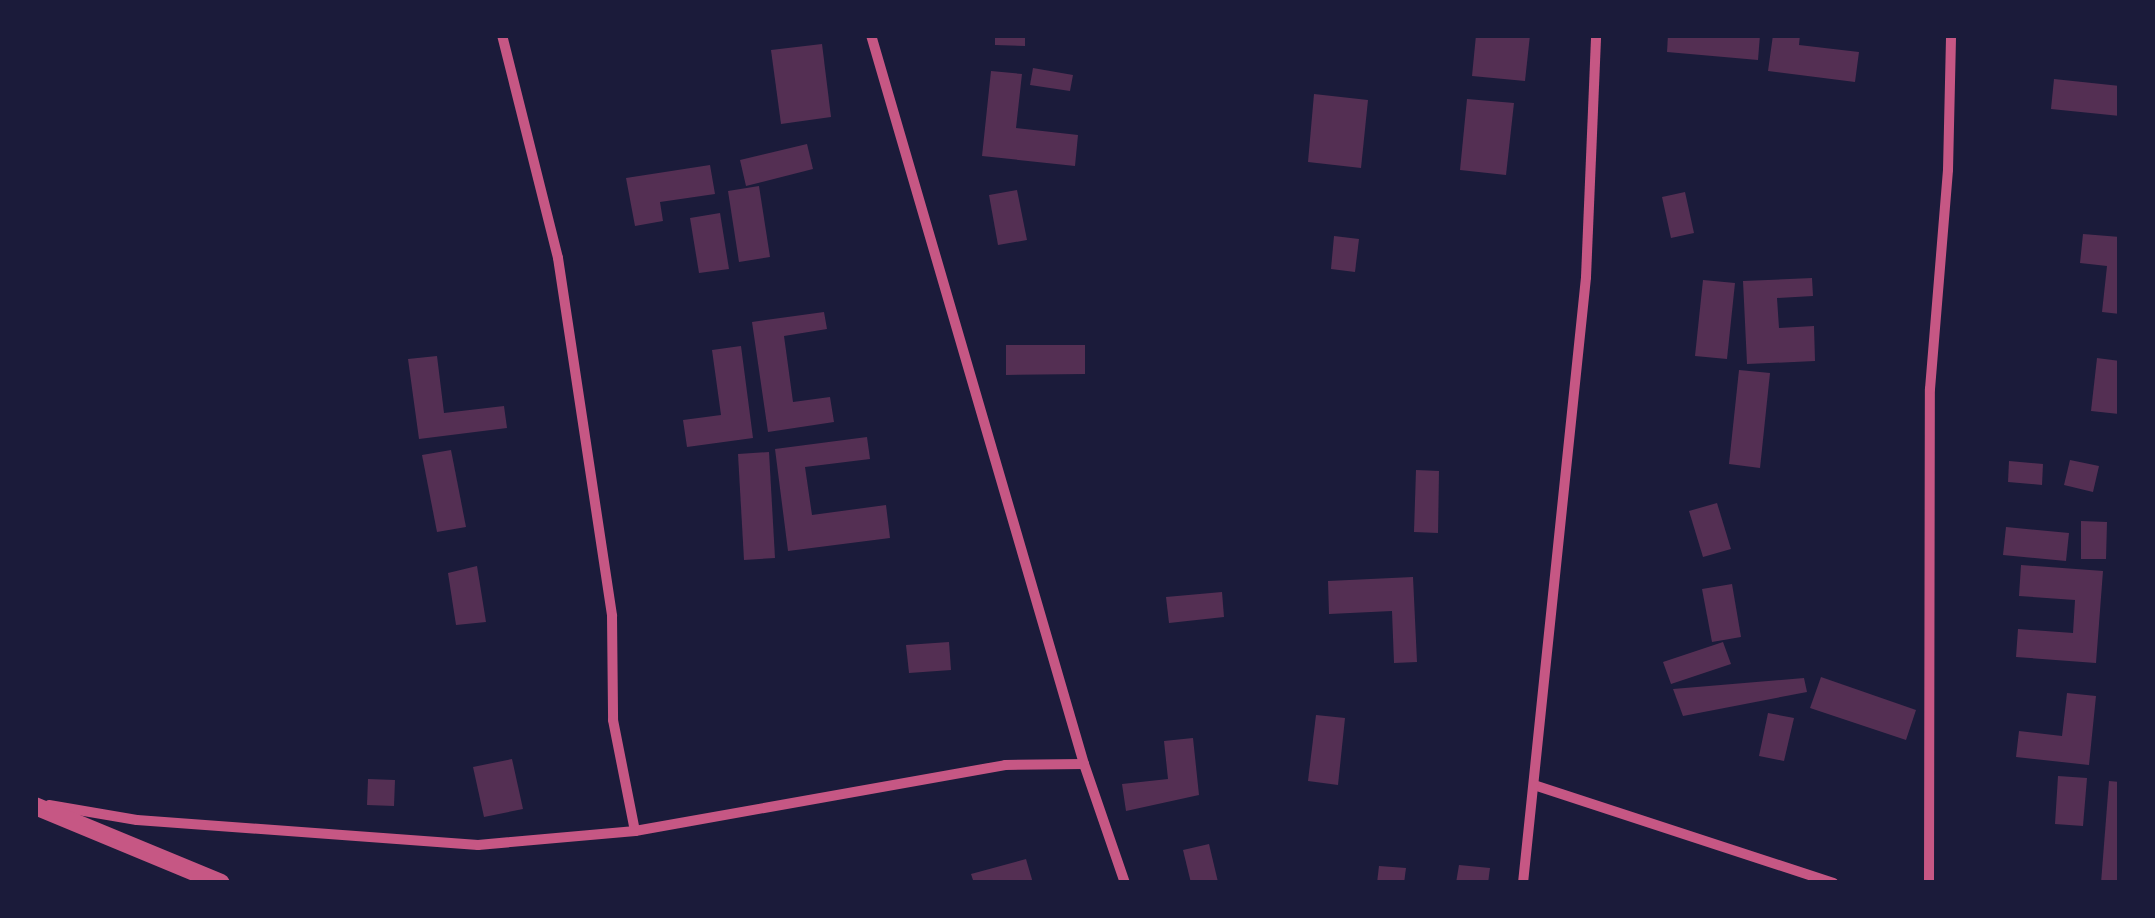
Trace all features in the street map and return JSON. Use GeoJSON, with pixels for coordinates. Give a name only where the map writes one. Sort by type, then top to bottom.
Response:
{"type":"FeatureCollection","features":[{"type":"Feature","properties":{"kind":"street"},"geometry":{"type":"LineString","coordinates":[[502,35],[558,258],[612,616],[612,720],[635,830]]}},
{"type":"Feature","properties":{"kind":"street"},"geometry":{"type":"LineString","coordinates":[[871,35],[1084,764],[1125,883]]}},
{"type":"Feature","properties":{"kind":"street"},"geometry":{"type":"LineString","coordinates":[[1523,883],[1537,786],[1586,277],[1596,35]]}},
{"type":"Feature","properties":{"kind":"street"},"geometry":{"type":"LineString","coordinates":[[1929,883],[1930,389],[1948,170],[1951,35]]}},
{"type":"Feature","properties":{"kind":"street"},"geometry":{"type":"LineString","coordinates":[[35,804],[137,820],[478,845],[635,830],[1005,765],[1084,764]]}},
{"type":"Feature","properties":{"kind":"street"},"geometry":{"type":"LineString","coordinates":[[1537,786],[1834,883]]}},
{"type":"Feature","properties":{"kind":"street"},"geometry":{"type":"LineString","coordinates":[[35,804],[221,883]]}},
{"type":"Feature","properties":{"kind":"building"},"geometry":{"type":"Polygon","coordinates":[[[995,35],[1025,35],[1025,46],[995,45],[995,35]]]}},
{"type":"Feature","properties":{"kind":"building"},"geometry":{"type":"Polygon","coordinates":[[[1476,35],[1530,35],[1525,81],[1472,76],[1476,35]]]}},
{"type":"Feature","properties":{"kind":"building"},"geometry":{"type":"Polygon","coordinates":[[[1668,35],[1760,35],[1758,60],[1667,52],[1668,35]]]}},
{"type":"Feature","properties":{"kind":"building"},"geometry":{"type":"Polygon","coordinates":[[[1773,35],[1800,35],[1799,45],[1859,52],[1855,82],[1768,71],[1773,35]]]}},
{"type":"Feature","properties":{"kind":"building"},"geometry":{"type":"Polygon","coordinates":[[[822,44],[831,117],[781,124],[771,50],[822,44]]]}},
{"type":"Feature","properties":{"kind":"building"},"geometry":{"type":"Polygon","coordinates":[[[1033,68],[1073,75],[1070,91],[1030,85],[1033,68]]]}},
{"type":"Feature","properties":{"kind":"building"},"geometry":{"type":"Polygon","coordinates":[[[991,71],[1022,74],[1016,128],[1078,135],[1075,166],[982,156],[991,71]]]}},
{"type":"Feature","properties":{"kind":"building"},"geometry":{"type":"Polygon","coordinates":[[[2054,79],[2120,86],[2120,116],[2051,109],[2054,79]]]}},
{"type":"Feature","properties":{"kind":"building"},"geometry":{"type":"Polygon","coordinates":[[[1314,94],[1368,100],[1361,168],[1308,162],[1314,94]]]}},
{"type":"Feature","properties":{"kind":"building"},"geometry":{"type":"Polygon","coordinates":[[[1467,99],[1514,103],[1506,175],[1460,170],[1467,99]]]}},
{"type":"Feature","properties":{"kind":"building"},"geometry":{"type":"Polygon","coordinates":[[[807,144],[813,169],[746,186],[740,160],[807,144]]]}},
{"type":"Feature","properties":{"kind":"building"},"geometry":{"type":"Polygon","coordinates":[[[710,165],[715,194],[660,202],[663,221],[635,226],[626,178],[710,165]]]}},
{"type":"Feature","properties":{"kind":"building"},"geometry":{"type":"Polygon","coordinates":[[[759,186],[770,257],[739,262],[728,191],[759,186]]]}},
{"type":"Feature","properties":{"kind":"building"},"geometry":{"type":"Polygon","coordinates":[[[1017,190],[1027,240],[998,245],[989,195],[1017,190]]]}},
{"type":"Feature","properties":{"kind":"building"},"geometry":{"type":"Polygon","coordinates":[[[1685,192],[1694,233],[1671,238],[1662,197],[1685,192]]]}},
{"type":"Feature","properties":{"kind":"building"},"geometry":{"type":"Polygon","coordinates":[[[720,213],[729,269],[699,273],[690,218],[720,213]]]}},
{"type":"Feature","properties":{"kind":"building"},"geometry":{"type":"Polygon","coordinates":[[[2083,234],[2120,237],[2120,314],[2102,312],[2107,266],[2080,263],[2083,234]]]}},
{"type":"Feature","properties":{"kind":"building"},"geometry":{"type":"Polygon","coordinates":[[[1334,236],[1359,239],[1355,272],[1331,269],[1334,236]]]}},
{"type":"Feature","properties":{"kind":"building"},"geometry":{"type":"Polygon","coordinates":[[[1812,278],[1813,296],[1777,298],[1779,328],[1814,326],[1815,361],[1747,364],[1743,281],[1812,278]]]}},
{"type":"Feature","properties":{"kind":"building"},"geometry":{"type":"Polygon","coordinates":[[[1703,280],[1735,283],[1727,359],[1695,356],[1703,280]]]}},
{"type":"Feature","properties":{"kind":"building"},"geometry":{"type":"Polygon","coordinates":[[[824,312],[827,329],[784,336],[793,402],[830,397],[834,422],[768,432],[752,322],[824,312]]]}},
{"type":"Feature","properties":{"kind":"building"},"geometry":{"type":"Polygon","coordinates":[[[1006,345],[1085,345],[1085,374],[1006,375],[1006,345]]]}},
{"type":"Feature","properties":{"kind":"building"},"geometry":{"type":"Polygon","coordinates":[[[741,346],[753,438],[687,447],[683,420],[721,415],[712,350],[741,346]]]}},
{"type":"Feature","properties":{"kind":"building"},"geometry":{"type":"Polygon","coordinates":[[[437,356],[444,413],[504,406],[507,428],[419,439],[408,359],[437,356]]]}},
{"type":"Feature","properties":{"kind":"building"},"geometry":{"type":"Polygon","coordinates":[[[2097,358],[2120,361],[2119,414],[2091,411],[2097,358]]]}},
{"type":"Feature","properties":{"kind":"building"},"geometry":{"type":"Polygon","coordinates":[[[1739,370],[1770,373],[1760,468],[1729,464],[1739,370]]]}},
{"type":"Feature","properties":{"kind":"building"},"geometry":{"type":"Polygon","coordinates":[[[867,437],[870,459],[805,467],[812,515],[886,505],[890,538],[788,551],[775,449],[867,437]]]}},
{"type":"Feature","properties":{"kind":"building"},"geometry":{"type":"Polygon","coordinates":[[[451,450],[466,527],[437,532],[422,455],[451,450]]]}},
{"type":"Feature","properties":{"kind":"building"},"geometry":{"type":"Polygon","coordinates":[[[769,452],[775,558],[744,560],[738,454],[769,452]]]}},
{"type":"Feature","properties":{"kind":"building"},"geometry":{"type":"Polygon","coordinates":[[[2070,460],[2099,466],[2093,492],[2064,485],[2070,460]]]}},
{"type":"Feature","properties":{"kind":"building"},"geometry":{"type":"Polygon","coordinates":[[[2009,461],[2043,464],[2042,485],[2008,482],[2009,461]]]}},
{"type":"Feature","properties":{"kind":"building"},"geometry":{"type":"Polygon","coordinates":[[[1416,470],[1439,471],[1438,533],[1414,532],[1416,470]]]}},
{"type":"Feature","properties":{"kind":"building"},"geometry":{"type":"Polygon","coordinates":[[[1717,503],[1731,549],[1703,557],[1689,511],[1717,503]]]}},
{"type":"Feature","properties":{"kind":"building"},"geometry":{"type":"Polygon","coordinates":[[[2081,521],[2107,522],[2106,559],[2081,559],[2081,521]]]}},
{"type":"Feature","properties":{"kind":"building"},"geometry":{"type":"Polygon","coordinates":[[[2006,527],[2069,533],[2066,561],[2003,555],[2006,527]]]}},
{"type":"Feature","properties":{"kind":"building"},"geometry":{"type":"Polygon","coordinates":[[[2021,565],[2103,571],[2096,663],[2016,657],[2018,629],[2073,633],[2075,600],[2019,596],[2021,565]]]}},
{"type":"Feature","properties":{"kind":"building"},"geometry":{"type":"Polygon","coordinates":[[[477,566],[486,622],[456,625],[448,573],[477,566]]]}},
{"type":"Feature","properties":{"kind":"building"},"geometry":{"type":"Polygon","coordinates":[[[1413,577],[1417,662],[1394,663],[1392,611],[1329,614],[1328,581],[1413,577]]]}},
{"type":"Feature","properties":{"kind":"building"},"geometry":{"type":"Polygon","coordinates":[[[1732,584],[1741,637],[1712,642],[1702,589],[1732,584]]]}},
{"type":"Feature","properties":{"kind":"building"},"geometry":{"type":"Polygon","coordinates":[[[1222,592],[1224,617],[1169,623],[1166,597],[1222,592]]]}},
{"type":"Feature","properties":{"kind":"building"},"geometry":{"type":"Polygon","coordinates":[[[949,642],[951,670],[909,673],[906,645],[949,642]]]}},
{"type":"Feature","properties":{"kind":"building"},"geometry":{"type":"Polygon","coordinates":[[[1723,642],[1731,664],[1671,684],[1663,662],[1723,642]]]}},
{"type":"Feature","properties":{"kind":"building"},"geometry":{"type":"Polygon","coordinates":[[[1821,677],[1916,710],[1906,740],[1810,708],[1821,677]]]}},
{"type":"Feature","properties":{"kind":"building"},"geometry":{"type":"Polygon","coordinates":[[[1804,678],[1807,692],[1683,716],[1673,689],[1804,678]]]}},
{"type":"Feature","properties":{"kind":"building"},"geometry":{"type":"Polygon","coordinates":[[[2067,693],[2096,696],[2089,765],[2016,757],[2019,731],[2062,736],[2067,693]]]}},
{"type":"Feature","properties":{"kind":"building"},"geometry":{"type":"Polygon","coordinates":[[[1768,713],[1794,718],[1784,761],[1759,756],[1768,713]]]}},
{"type":"Feature","properties":{"kind":"building"},"geometry":{"type":"Polygon","coordinates":[[[1316,715],[1345,718],[1338,785],[1308,781],[1316,715]]]}},
{"type":"Feature","properties":{"kind":"building"},"geometry":{"type":"Polygon","coordinates":[[[1193,738],[1199,795],[1126,811],[1122,784],[1168,779],[1164,741],[1193,738]]]}},
{"type":"Feature","properties":{"kind":"building"},"geometry":{"type":"Polygon","coordinates":[[[512,759],[523,809],[484,817],[473,767],[512,759]]]}},
{"type":"Feature","properties":{"kind":"building"},"geometry":{"type":"Polygon","coordinates":[[[2058,776],[2087,778],[2083,826],[2055,824],[2058,776]]]}},
{"type":"Feature","properties":{"kind":"building"},"geometry":{"type":"Polygon","coordinates":[[[368,779],[395,780],[394,806],[367,805],[368,779]]]}},
{"type":"Feature","properties":{"kind":"building"},"geometry":{"type":"Polygon","coordinates":[[[2109,781],[2120,782],[2120,883],[2101,883],[2109,781]]]}},
{"type":"Feature","properties":{"kind":"building"},"geometry":{"type":"Polygon","coordinates":[[[1209,844],[1218,882],[1191,883],[1183,850],[1209,844]]]}},
{"type":"Feature","properties":{"kind":"building"},"geometry":{"type":"Polygon","coordinates":[[[1026,859],[1033,883],[974,883],[971,874],[1026,859]]]}},
{"type":"Feature","properties":{"kind":"building"},"geometry":{"type":"Polygon","coordinates":[[[1459,865],[1490,868],[1488,883],[1456,883],[1459,865]]]}},
{"type":"Feature","properties":{"kind":"building"},"geometry":{"type":"Polygon","coordinates":[[[1379,866],[1406,868],[1404,883],[1377,883],[1379,866]]]}}]}
